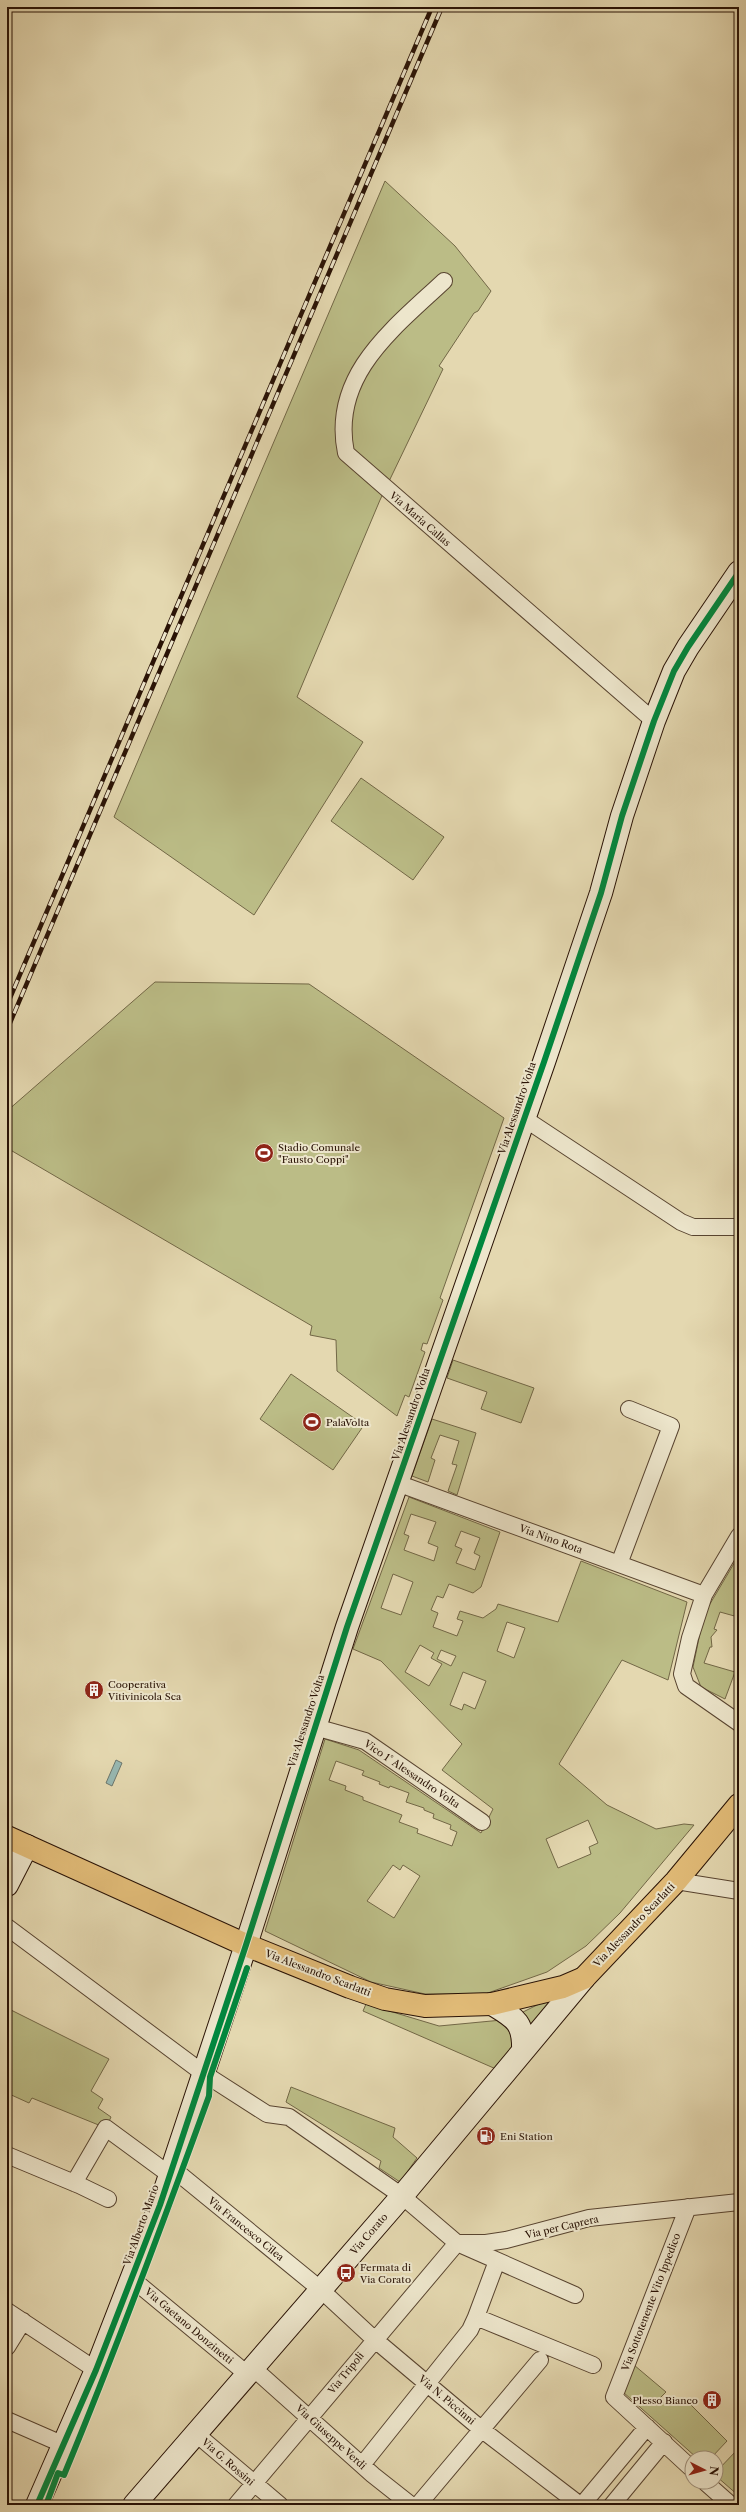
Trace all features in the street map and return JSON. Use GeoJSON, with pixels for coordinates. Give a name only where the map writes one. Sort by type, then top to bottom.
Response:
{"type":"FeatureCollection","features":[{"type":"Feature","properties":{"kind":"main road","name":"Via Alessandro Scarlatti"},"geometry":{"type":"LineString","coordinates":[[7,1837],[246,1945],[350,1987],[385,1999],[424,2006],[492,2004],[563,1987],[584,1978],[676,1881],[739,1805]]}},
{"type":"Feature","properties":{"kind":"street","name":"Via Maria Callas"},"geometry":{"type":"LineString","coordinates":[[444,281],[389,333],[367,357],[353,383],[345,411],[342,434],[346,453],[654,721]]}},
{"type":"Feature","properties":{"kind":"street","name":"Via Alessandro Volta"},"geometry":{"type":"LineString","coordinates":[[246,1945],[347,1627],[525,1119],[601,893],[622,816],[654,721],[674,671],[688,646],[739,572]]}},
{"type":"Feature","properties":{"kind":"street"},"geometry":{"type":"LineString","coordinates":[[525,1119],[681,1222],[693,1227],[739,1227]]}},
{"type":"Feature","properties":{"kind":"street"},"geometry":{"type":"LineString","coordinates":[[619,1564],[671,1426],[629,1409]]}},
{"type":"Feature","properties":{"kind":"street","name":"Via Nino Rota"},"geometry":{"type":"LineString","coordinates":[[397,1483],[704,1595]]}},
{"type":"Feature","properties":{"kind":"street"},"geometry":{"type":"LineString","coordinates":[[739,1536],[704,1595],[690,1638],[682,1674],[686,1686],[739,1724]]}},
{"type":"Feature","properties":{"kind":"street","name":"Vico 1° Alessandro Volta"},"geometry":{"type":"LineString","coordinates":[[315,1727],[365,1741],[482,1822]]}},
{"type":"Feature","properties":{"kind":"street"},"geometry":{"type":"LineString","coordinates":[[7,1885],[28,1846]]}},
{"type":"Feature","properties":{"kind":"street"},"geometry":{"type":"LineString","coordinates":[[676,1881],[739,1891]]}},
{"type":"Feature","properties":{"kind":"street"},"geometry":{"type":"LineString","coordinates":[[7,1927],[203,2073],[267,2114],[289,2117],[402,2196],[457,2243],[575,2295]]}},
{"type":"Feature","properties":{"kind":"street","name":"Via Alberto Mario"},"geometry":{"type":"LineString","coordinates":[[37,2505],[62,2444],[96,2370],[171,2172],[246,1945]]}},
{"type":"Feature","properties":{"kind":"street","name":"Via Corato"},"geometry":{"type":"LineString","coordinates":[[144,2501],[195,2433],[402,2196],[584,1978]]}},
{"type":"Feature","properties":{"kind":"street"},"geometry":{"type":"LineString","coordinates":[[492,2004],[514,2018],[522,2028],[523,2051]]}},
{"type":"Feature","properties":{"kind":"street","name":"Via Francesco Cilea"},"geometry":{"type":"LineString","coordinates":[[74,2183],[106,2128],[171,2172],[320,2289]]}},
{"type":"Feature","properties":{"kind":"street"},"geometry":{"type":"LineString","coordinates":[[7,2155],[108,2199]]}},
{"type":"Feature","properties":{"kind":"street","name":"Via per Caprera"},"geometry":{"type":"LineString","coordinates":[[457,2243],[486,2243],[506,2240],[589,2218],[739,2202]]}},
{"type":"Feature","properties":{"kind":"street","name":"Via Sottotenente Vito Ippedico"},"geometry":{"type":"LineString","coordinates":[[647,2427],[614,2397],[688,2207]]}},
{"type":"Feature","properties":{"kind":"street","name":"Via Tripoli"},"geometry":{"type":"LineString","coordinates":[[236,2505],[374,2339],[457,2243]]}},
{"type":"Feature","properties":{"kind":"street"},"geometry":{"type":"LineString","coordinates":[[362,2465],[470,2330],[497,2261]]}},
{"type":"Feature","properties":{"kind":"street","name":"Via Gaetano Donzinetti"},"geometry":{"type":"LineString","coordinates":[[131,2278],[250,2370]]}},
{"type":"Feature","properties":{"kind":"street","name":"Via N. Piccinni"},"geometry":{"type":"LineString","coordinates":[[320,2289],[374,2339],[482,2429],[581,2505]]}},
{"type":"Feature","properties":{"kind":"street"},"geometry":{"type":"LineString","coordinates":[[7,2311],[96,2370]]}},
{"type":"Feature","properties":{"kind":"street"},"geometry":{"type":"LineString","coordinates":[[476,2317],[593,2365]]}},
{"type":"Feature","properties":{"kind":"street"},"geometry":{"type":"LineString","coordinates":[[7,2347],[23,2321]]}},
{"type":"Feature","properties":{"kind":"street"},"geometry":{"type":"LineString","coordinates":[[418,2505],[540,2360]]}},
{"type":"Feature","properties":{"kind":"street","name":"Via Giuseppe Verdi"},"geometry":{"type":"LineString","coordinates":[[250,2370],[411,2505]]}},
{"type":"Feature","properties":{"kind":"street"},"geometry":{"type":"LineString","coordinates":[[7,2420],[62,2444]]}},
{"type":"Feature","properties":{"kind":"street"},"geometry":{"type":"LineString","coordinates":[[581,2505],[647,2427],[684,2461]]}},
{"type":"Feature","properties":{"kind":"street","name":"Via G. Rossini"},"geometry":{"type":"LineString","coordinates":[[195,2433],[253,2484],[280,2505]]}},
{"type":"Feature","properties":{"kind":"street"},"geometry":{"type":"LineString","coordinates":[[612,2505],[664,2442]]}},
{"type":"Feature","properties":{"kind":"street"},"geometry":{"type":"LineString","coordinates":[[714,2490],[731,2505]]}},
{"type":"Feature","properties":{"kind":"green space"},"geometry":{"type":"Polygon","coordinates":[[[385,181],[455,246],[491,291],[478,311],[474,313],[439,366],[443,369],[380,500],[297,697],[363,742],[254,915],[114,817],[385,181]]]}},
{"type":"Feature","properties":{"kind":"green space"},"geometry":{"type":"Polygon","coordinates":[[[361,778],[444,837],[413,880],[331,821],[361,778]]]}},
{"type":"Feature","properties":{"kind":"green space","name":"Stadio Comunale \"Fausto Coppi\""},"geometry":{"type":"Polygon","coordinates":[[[155,982],[309,984],[504,1118],[440,1298],[443,1300],[427,1344],[423,1343],[421,1350],[425,1352],[409,1397],[405,1395],[397,1416],[337,1371],[336,1340],[310,1335],[312,1326],[7,1148],[7,1111],[155,982]]]}},
{"type":"Feature","properties":{"kind":"green space"},"geometry":{"type":"Polygon","coordinates":[[[453,1360],[534,1388],[521,1423],[481,1409],[487,1392],[447,1378],[453,1360]]]}},
{"type":"Feature","properties":{"kind":"green space","name":"PalaVolta"},"geometry":{"type":"Polygon","coordinates":[[[291,1374],[364,1425],[333,1470],[260,1419],[291,1374]]]}},
{"type":"Feature","properties":{"kind":"green space"},"geometry":{"type":"Polygon","coordinates":[[[432,1419],[476,1433],[457,1495],[448,1491],[457,1465],[452,1464],[459,1441],[440,1435],[431,1458],[435,1460],[428,1482],[412,1476],[432,1419]]]}},
{"type":"Feature","properties":{"kind":"green space"},"geometry":{"type":"Polygon","coordinates":[[[409,1497],[500,1532],[481,1587],[473,1593],[449,1584],[443,1598],[437,1596],[431,1610],[438,1613],[433,1627],[457,1636],[463,1621],[457,1619],[460,1611],[483,1618],[496,1609],[498,1604],[558,1622],[581,1561],[687,1602],[668,1680],[622,1660],[559,1764],[607,1805],[656,1829],[684,1824],[694,1825],[620,1913],[586,1946],[547,1972],[485,1994],[425,1994],[371,1982],[265,1931],[325,1739],[359,1750],[481,1833],[493,1809],[442,1770],[462,1744],[381,1661],[353,1649],[409,1497]],[[411,1514],[404,1534],[409,1536],[404,1550],[434,1561],[438,1547],[428,1543],[436,1522],[411,1514]],[[461,1531],[455,1546],[462,1549],[456,1563],[475,1570],[480,1556],[474,1553],[480,1538],[461,1531]],[[393,1574],[381,1608],[401,1615],[413,1582],[393,1574]],[[507,1622],[497,1651],[514,1658],[525,1628],[507,1622]],[[420,1645],[405,1672],[429,1686],[442,1664],[431,1658],[434,1653],[420,1645]],[[441,1650],[437,1659],[451,1666],[456,1656],[441,1650]],[[463,1672],[450,1705],[462,1710],[464,1704],[475,1709],[486,1681],[463,1672]],[[336,1761],[329,1780],[346,1786],[345,1790],[363,1797],[363,1800],[402,1815],[399,1822],[418,1829],[417,1833],[452,1846],[457,1832],[450,1829],[451,1825],[433,1818],[434,1814],[424,1810],[424,1808],[406,1802],[409,1793],[390,1786],[389,1788],[379,1784],[380,1782],[362,1775],[364,1771],[336,1761]],[[588,1820],[546,1839],[558,1868],[591,1854],[589,1847],[598,1843],[588,1820]],[[393,1865],[367,1901],[394,1918],[420,1876],[403,1865],[400,1870],[393,1865]]]}},
{"type":"Feature","properties":{"kind":"green space"},"geometry":{"type":"Polygon","coordinates":[[[739,1555],[738,1617],[720,1612],[714,1629],[717,1630],[711,1637],[712,1647],[710,1647],[704,1663],[735,1672],[725,1699],[701,1687],[693,1667],[704,1614],[739,1555]]]}},
{"type":"Feature","properties":{"kind":"green space"},"geometry":{"type":"Polygon","coordinates":[[[555,1996],[533,2034],[523,2012],[555,1996]]]}},
{"type":"Feature","properties":{"kind":"green space"},"geometry":{"type":"Polygon","coordinates":[[[366,2004],[439,2026],[502,2020],[517,2045],[496,2069],[363,2011],[366,2004]]]}},
{"type":"Feature","properties":{"kind":"green space"},"geometry":{"type":"Polygon","coordinates":[[[7,2008],[109,2059],[91,2091],[103,2099],[98,2108],[111,2117],[106,2128],[32,2098],[29,2103],[7,2093],[7,2008]]]}},
{"type":"Feature","properties":{"kind":"green space"},"geometry":{"type":"Polygon","coordinates":[[[291,2087],[395,2128],[393,2137],[417,2158],[400,2182],[379,2168],[381,2161],[286,2102],[291,2087]]]}},
{"type":"Feature","properties":{"kind":"green space"},"geometry":{"type":"Polygon","coordinates":[[[634,2365],[666,2392],[659,2399],[666,2405],[673,2399],[677,2403],[683,2397],[727,2441],[719,2450],[688,2450],[623,2392],[634,2365]]]}},
{"type":"Feature","properties":{"kind":"green space"},"geometry":{"type":"Polygon","coordinates":[[[737,2450],[739,2452],[739,2496],[724,2483],[724,2464],[737,2450]]]}},
{"type":"Feature","properties":{"kind":"water"},"geometry":{"type":"Polygon","coordinates":[[[116,1760],[122,1763],[112,1786],[106,1783],[116,1760]]]}},
{"type":"Feature","properties":{"kind":"railway"},"geometry":{"type":"LineString","coordinates":[[7,1005],[432,7]]}},
{"type":"Feature","properties":{"kind":"railway"},"geometry":{"type":"LineString","coordinates":[[7,1030],[442,7]]}},
{"type":"Feature","properties":{"kind":"cycle path"},"geometry":{"type":"LineString","coordinates":[[37,2505],[96,2370],[160,2205],[246,1945],[347,1627],[544,1062],[601,893],[622,816],[654,721],[674,671],[688,647],[739,572]]}},
{"type":"Feature","properties":{"kind":"cycle path"},"geometry":{"type":"LineString","coordinates":[[46,2505],[58,2473],[64,2475],[121,2334],[157,2239],[209,2096],[210,2077],[247,1968]]}},
{"type":"Feature","properties":{"kind":"place","name":"Stadio Comunale \"Fausto Coppi\""},"geometry":{"type":"Point","coordinates":[264,1153]}},
{"type":"Feature","properties":{"kind":"place","name":"PalaVolta"},"geometry":{"type":"Point","coordinates":[312,1422]}},
{"type":"Feature","properties":{"kind":"place","name":"Cooperativa Vitivinicola Sca"},"geometry":{"type":"Point","coordinates":[94,1690]}},
{"type":"Feature","properties":{"kind":"place","name":"Eni Station"},"geometry":{"type":"Point","coordinates":[486,2136]}},
{"type":"Feature","properties":{"kind":"place","name":"Fermata di Via Corato"},"geometry":{"type":"Point","coordinates":[346,2273]}},
{"type":"Feature","properties":{"kind":"place","name":"Plesso Bianco"},"geometry":{"type":"Point","coordinates":[712,2400]}}]}
